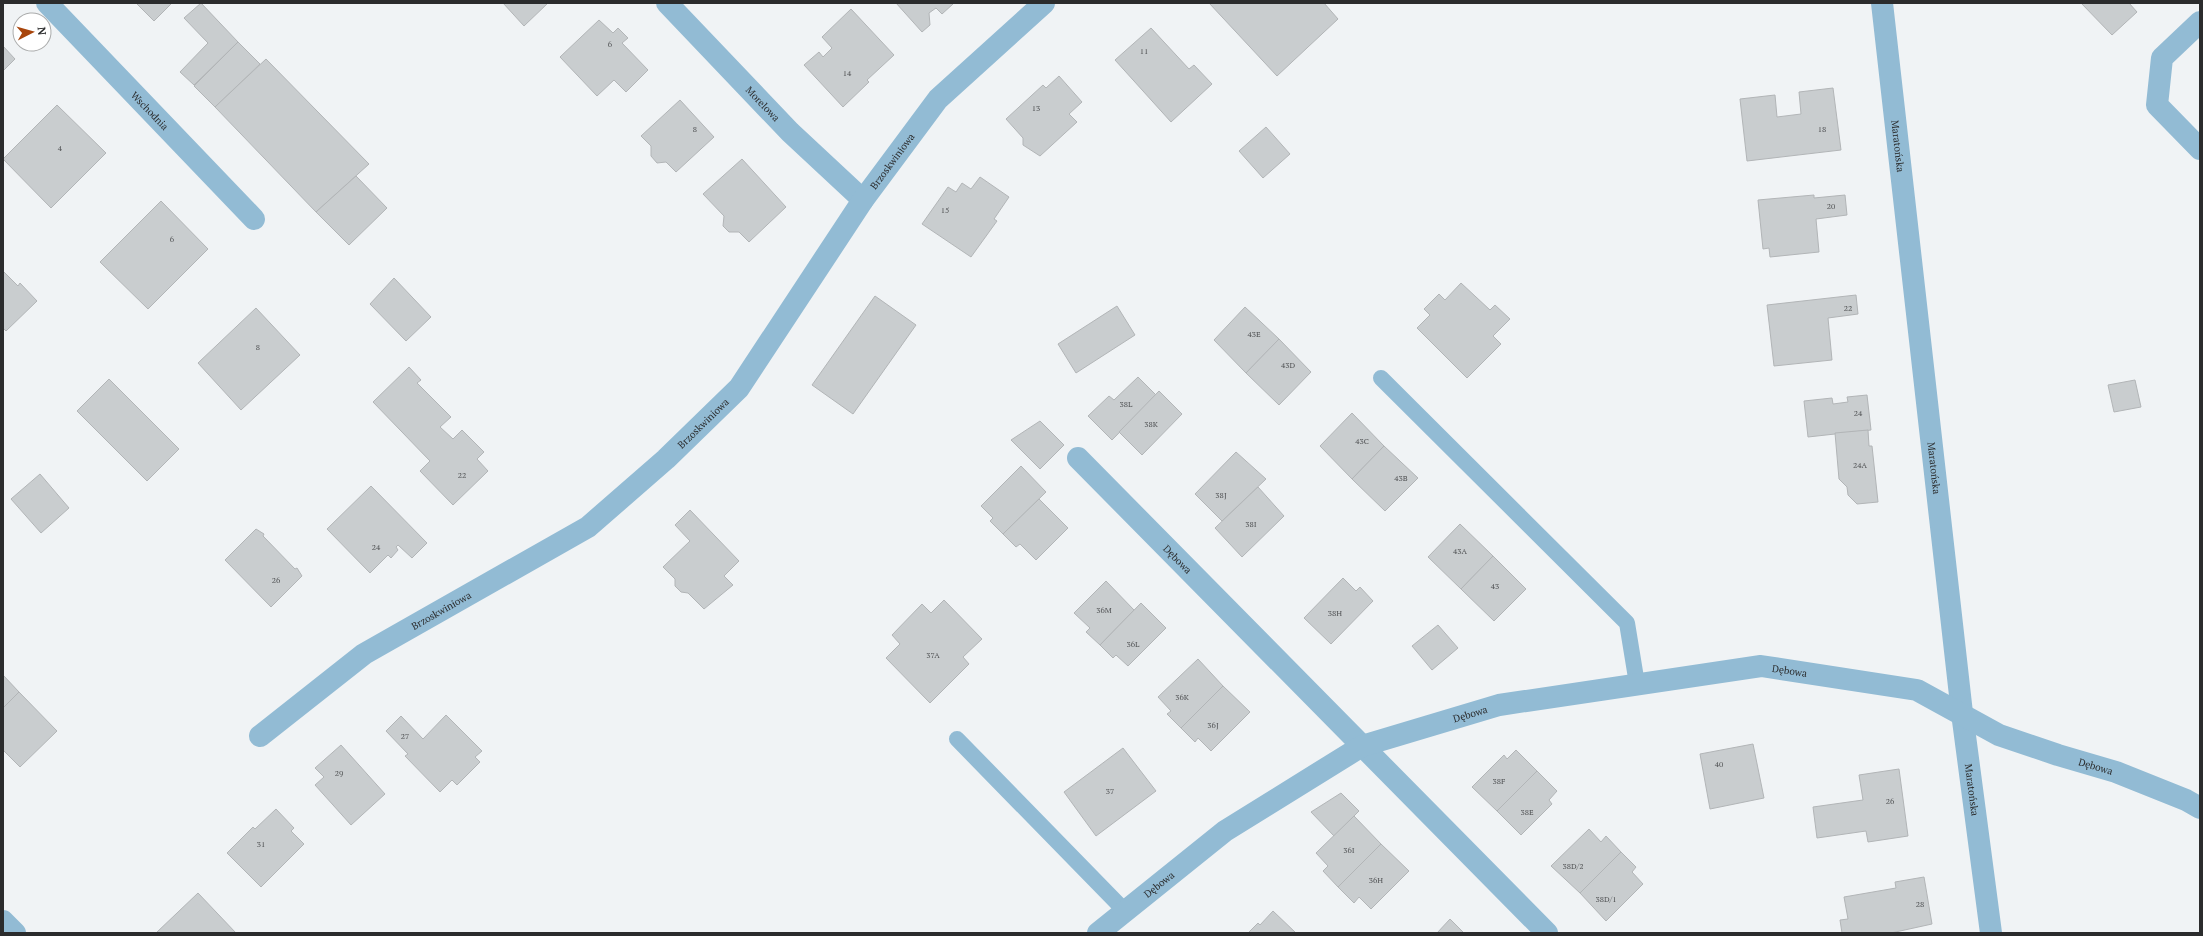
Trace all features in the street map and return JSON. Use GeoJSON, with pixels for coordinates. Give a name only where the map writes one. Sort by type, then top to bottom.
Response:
{"type":"FeatureCollection","features":[{"type":"Feature","properties":{"kind":"street","name":"Wschodnia"},"geometry":{"type":"LineString","coordinates":[[46,3],[254,219]]}},
{"type":"Feature","properties":{"kind":"street","name":"Morelowa"},"geometry":{"type":"LineString","coordinates":[[667,3],[790,132],[863,200]]}},
{"type":"Feature","properties":{"kind":"street","name":"Brzoskwiniowa"},"geometry":{"type":"LineString","coordinates":[[260,736],[364,654],[588,527],[666,459],[739,388],[863,200],[938,99],[1044,3]]}},
{"type":"Feature","properties":{"kind":"street","name":"Maratońska"},"geometry":{"type":"LineString","coordinates":[[1882,3],[1962,713],[1991,933]]}},
{"type":"Feature","properties":{"kind":"street"},"geometry":{"type":"LineString","coordinates":[[2200,22],[2162,58],[2157,105],[2200,149]]}},
{"type":"Feature","properties":{"kind":"street","name":"Dębowa"},"geometry":{"type":"LineString","coordinates":[[1078,458],[1547,933]]}},
{"type":"Feature","properties":{"kind":"street","name":"Dębowa"},"geometry":{"type":"LineString","coordinates":[[1114,925],[1225,831],[1362,746],[1499,705],[1761,666],[1917,690],[1962,713],[1999,735],[2058,755],[2116,772],[2186,800],[2200,808]]}},
{"type":"Feature","properties":{"kind":"street"},"geometry":{"type":"LineString","coordinates":[[3,921],[15,933]]}},
{"type":"Feature","properties":{"kind":"lane"},"geometry":{"type":"LineString","coordinates":[[1382,378],[1627,624],[1637,684]]}},
{"type":"Feature","properties":{"kind":"lane"},"geometry":{"type":"LineString","coordinates":[[957,739],[1114,925]]}},
{"type":"Feature","properties":{"kind":"building"},"geometry":{"type":"Polygon","coordinates":[[[136,3],[172,3],[154,21],[136,3]]]}},
{"type":"Feature","properties":{"kind":"building"},"geometry":{"type":"Polygon","coordinates":[[[201,3],[238,42],[194,85],[180,72],[208,43],[184,18],[201,3]]]}},
{"type":"Feature","properties":{"kind":"building"},"geometry":{"type":"Polygon","coordinates":[[[503,3],[548,3],[524,26],[503,3]]]}},
{"type":"Feature","properties":{"kind":"building"},"geometry":{"type":"Polygon","coordinates":[[[896,3],[953,4],[942,14],[936,8],[929,13],[930,25],[922,32],[896,3]]]}},
{"type":"Feature","properties":{"kind":"building"},"geometry":{"type":"Polygon","coordinates":[[[1209,3],[1324,3],[1338,19],[1277,76],[1209,3]]]}},
{"type":"Feature","properties":{"kind":"building"},"geometry":{"type":"Polygon","coordinates":[[[2081,3],[2129,3],[2137,12],[2112,35],[2081,3]]]}},
{"type":"Feature","properties":{"kind":"building"},"geometry":{"type":"Polygon","coordinates":[[[851,9],[894,55],[867,80],[869,82],[843,107],[804,65],[819,52],[823,57],[832,48],[822,37],[851,9]]]}},
{"type":"Feature","properties":{"kind":"building"},"geometry":{"type":"Polygon","coordinates":[[[599,20],[613,33],[618,28],[628,38],[622,43],[648,70],[626,92],[614,80],[597,96],[560,57],[599,20]]]}},
{"type":"Feature","properties":{"kind":"building"},"geometry":{"type":"Polygon","coordinates":[[[1151,28],[1189,69],[1194,65],[1212,84],[1171,122],[1115,60],[1151,28]]]}},
{"type":"Feature","properties":{"kind":"building"},"geometry":{"type":"Polygon","coordinates":[[[238,42],[260,64],[215,107],[194,86],[238,42]]]}},
{"type":"Feature","properties":{"kind":"building"},"geometry":{"type":"Polygon","coordinates":[[[3,46],[15,59],[3,71],[3,46]]]}},
{"type":"Feature","properties":{"kind":"building"},"geometry":{"type":"Polygon","coordinates":[[[266,59],[369,164],[316,212],[215,107],[266,59]]]}},
{"type":"Feature","properties":{"kind":"building"},"geometry":{"type":"Polygon","coordinates":[[[1059,76],[1082,102],[1069,114],[1077,122],[1040,156],[1023,145],[1023,138],[1006,119],[1043,85],[1046,88],[1059,76]]]}},
{"type":"Feature","properties":{"kind":"building"},"geometry":{"type":"Polygon","coordinates":[[[1833,88],[1841,150],[1747,161],[1740,99],[1775,95],[1777,117],[1801,114],[1799,92],[1833,88]]]}},
{"type":"Feature","properties":{"kind":"building"},"geometry":{"type":"Polygon","coordinates":[[[680,100],[714,137],[676,172],[666,162],[657,163],[651,156],[651,146],[641,136],[680,100]]]}},
{"type":"Feature","properties":{"kind":"building"},"geometry":{"type":"Polygon","coordinates":[[[57,105],[106,153],[51,208],[3,159],[57,105]]]}},
{"type":"Feature","properties":{"kind":"building"},"geometry":{"type":"Polygon","coordinates":[[[1266,127],[1290,154],[1263,178],[1239,151],[1266,127]]]}},
{"type":"Feature","properties":{"kind":"building"},"geometry":{"type":"Polygon","coordinates":[[[742,159],[786,207],[749,242],[739,232],[729,232],[723,226],[724,216],[703,194],[742,159]]]}},
{"type":"Feature","properties":{"kind":"building"},"geometry":{"type":"Polygon","coordinates":[[[356,176],[387,208],[349,245],[316,212],[356,176]]]}},
{"type":"Feature","properties":{"kind":"building"},"geometry":{"type":"Polygon","coordinates":[[[980,177],[1009,197],[994,219],[997,221],[971,257],[922,224],[948,187],[956,192],[962,183],[971,189],[980,177]]]}},
{"type":"Feature","properties":{"kind":"building"},"geometry":{"type":"Polygon","coordinates":[[[1814,195],[1814,198],[1845,195],[1847,215],[1816,219],[1819,252],[1770,257],[1769,248],[1763,249],[1758,200],[1814,195]]]}},
{"type":"Feature","properties":{"kind":"building"},"geometry":{"type":"Polygon","coordinates":[[[161,201],[208,249],[148,309],[100,262],[161,201]]]}},
{"type":"Feature","properties":{"kind":"building"},"geometry":{"type":"Polygon","coordinates":[[[3,271],[18,286],[20,283],[37,301],[6,331],[3,328],[3,271]]]}},
{"type":"Feature","properties":{"kind":"building"},"geometry":{"type":"Polygon","coordinates":[[[394,278],[431,317],[406,341],[370,304],[394,278]]]}},
{"type":"Feature","properties":{"kind":"building"},"geometry":{"type":"Polygon","coordinates":[[[1461,283],[1490,310],[1495,305],[1510,319],[1493,336],[1501,344],[1467,378],[1417,328],[1430,315],[1424,309],[1439,294],[1445,300],[1461,283]]]}},
{"type":"Feature","properties":{"kind":"building"},"geometry":{"type":"Polygon","coordinates":[[[1856,295],[1858,314],[1828,318],[1832,360],[1774,366],[1767,305],[1856,295]]]}},
{"type":"Feature","properties":{"kind":"building"},"geometry":{"type":"Polygon","coordinates":[[[875,296],[916,325],[853,414],[812,385],[875,296]]]}},
{"type":"Feature","properties":{"kind":"building"},"geometry":{"type":"Polygon","coordinates":[[[1117,306],[1135,335],[1076,373],[1058,344],[1117,306]]]}},
{"type":"Feature","properties":{"kind":"building"},"geometry":{"type":"Polygon","coordinates":[[[1245,307],[1279,339],[1246,373],[1214,340],[1245,307]]]}},
{"type":"Feature","properties":{"kind":"building"},"geometry":{"type":"Polygon","coordinates":[[[256,308],[300,355],[241,410],[198,363],[256,308]]]}},
{"type":"Feature","properties":{"kind":"building"},"geometry":{"type":"Polygon","coordinates":[[[1279,339],[1311,372],[1279,405],[1246,373],[1279,339]]]}},
{"type":"Feature","properties":{"kind":"building"},"geometry":{"type":"Polygon","coordinates":[[[409,367],[421,380],[417,383],[451,417],[440,427],[453,439],[462,430],[484,452],[477,459],[488,471],[453,505],[420,471],[430,461],[373,402],[409,367]]]}},
{"type":"Feature","properties":{"kind":"building"},"geometry":{"type":"Polygon","coordinates":[[[1138,377],[1156,395],[1112,440],[1088,416],[1109,396],[1114,400],[1138,377]]]}},
{"type":"Feature","properties":{"kind":"building"},"geometry":{"type":"Polygon","coordinates":[[[109,379],[179,449],[147,481],[77,411],[109,379]]]}},
{"type":"Feature","properties":{"kind":"building"},"geometry":{"type":"Polygon","coordinates":[[[2135,380],[2141,407],[2114,412],[2108,385],[2135,380]]]}},
{"type":"Feature","properties":{"kind":"building"},"geometry":{"type":"Polygon","coordinates":[[[1159,391],[1182,414],[1142,455],[1119,432],[1159,391]]]}},
{"type":"Feature","properties":{"kind":"building"},"geometry":{"type":"Polygon","coordinates":[[[1867,395],[1871,430],[1808,437],[1804,401],[1832,398],[1833,404],[1848,402],[1847,397],[1867,395]]]}},
{"type":"Feature","properties":{"kind":"building"},"geometry":{"type":"Polygon","coordinates":[[[1352,413],[1384,446],[1352,479],[1320,446],[1352,413]]]}},
{"type":"Feature","properties":{"kind":"building"},"geometry":{"type":"Polygon","coordinates":[[[1040,421],[1064,445],[1040,469],[1011,440],[1040,421]]]}},
{"type":"Feature","properties":{"kind":"building"},"geometry":{"type":"Polygon","coordinates":[[[1868,430],[1869,446],[1872,446],[1878,502],[1857,504],[1848,495],[1847,487],[1839,479],[1835,433],[1868,430]]]}},
{"type":"Feature","properties":{"kind":"building"},"geometry":{"type":"Polygon","coordinates":[[[1384,446],[1418,478],[1385,511],[1352,479],[1384,446]]]}},
{"type":"Feature","properties":{"kind":"building"},"geometry":{"type":"Polygon","coordinates":[[[1236,452],[1266,479],[1222,521],[1195,494],[1236,452]]]}},
{"type":"Feature","properties":{"kind":"building"},"geometry":{"type":"Polygon","coordinates":[[[1021,466],[1046,492],[1003,534],[990,521],[993,518],[981,506],[1021,466]]]}},
{"type":"Feature","properties":{"kind":"building"},"geometry":{"type":"Polygon","coordinates":[[[40,474],[69,508],[41,533],[11,499],[40,474]]]}},
{"type":"Feature","properties":{"kind":"building"},"geometry":{"type":"Polygon","coordinates":[[[371,486],[427,543],[412,558],[398,545],[396,547],[398,550],[391,558],[388,555],[370,573],[327,529],[371,486]]]}},
{"type":"Feature","properties":{"kind":"building"},"geometry":{"type":"Polygon","coordinates":[[[1258,487],[1284,516],[1242,557],[1215,528],[1258,487]]]}},
{"type":"Feature","properties":{"kind":"building"},"geometry":{"type":"Polygon","coordinates":[[[1039,499],[1068,528],[1036,560],[1020,544],[1016,547],[1003,534],[1039,499]]]}},
{"type":"Feature","properties":{"kind":"building"},"geometry":{"type":"Polygon","coordinates":[[[690,510],[739,561],[724,576],[733,585],[704,609],[688,593],[681,592],[675,586],[675,579],[663,567],[690,541],[675,525],[690,510]]]}},
{"type":"Feature","properties":{"kind":"building"},"geometry":{"type":"Polygon","coordinates":[[[1460,524],[1493,556],[1461,589],[1428,557],[1460,524]]]}},
{"type":"Feature","properties":{"kind":"building"},"geometry":{"type":"Polygon","coordinates":[[[256,529],[264,534],[263,536],[295,569],[297,568],[302,576],[271,607],[225,560],[256,529]]]}},
{"type":"Feature","properties":{"kind":"building"},"geometry":{"type":"Polygon","coordinates":[[[1493,556],[1526,589],[1494,621],[1461,589],[1493,556]]]}},
{"type":"Feature","properties":{"kind":"building"},"geometry":{"type":"Polygon","coordinates":[[[1343,578],[1356,591],[1360,587],[1373,601],[1331,644],[1304,618],[1343,578]]]}},
{"type":"Feature","properties":{"kind":"building"},"geometry":{"type":"Polygon","coordinates":[[[1106,581],[1134,610],[1100,645],[1086,632],[1090,628],[1074,613],[1106,581]]]}},
{"type":"Feature","properties":{"kind":"building"},"geometry":{"type":"Polygon","coordinates":[[[944,600],[982,639],[963,657],[969,664],[930,703],[886,658],[900,644],[892,635],[922,604],[931,613],[944,600]]]}},
{"type":"Feature","properties":{"kind":"building"},"geometry":{"type":"Polygon","coordinates":[[[1141,603],[1166,628],[1128,666],[1116,655],[1113,658],[1100,645],[1141,603]]]}},
{"type":"Feature","properties":{"kind":"building"},"geometry":{"type":"Polygon","coordinates":[[[1438,625],[1458,648],[1432,670],[1412,646],[1438,625]]]}},
{"type":"Feature","properties":{"kind":"building"},"geometry":{"type":"Polygon","coordinates":[[[1198,659],[1223,686],[1181,728],[1167,714],[1171,711],[1158,697],[1198,659]]]}},
{"type":"Feature","properties":{"kind":"building"},"geometry":{"type":"Polygon","coordinates":[[[3,675],[19,692],[3,708],[3,675]]]}},
{"type":"Feature","properties":{"kind":"building"},"geometry":{"type":"Polygon","coordinates":[[[1223,686],[1250,712],[1211,751],[1198,738],[1195,742],[1181,728],[1223,686]]]}},
{"type":"Feature","properties":{"kind":"building"},"geometry":{"type":"Polygon","coordinates":[[[19,692],[57,731],[20,767],[3,750],[3,708],[19,692]]]}},
{"type":"Feature","properties":{"kind":"building"},"geometry":{"type":"Polygon","coordinates":[[[446,715],[482,751],[475,757],[480,762],[457,785],[452,780],[440,792],[405,756],[408,754],[386,731],[401,716],[423,739],[446,715]]]}},
{"type":"Feature","properties":{"kind":"building"},"geometry":{"type":"Polygon","coordinates":[[[1753,744],[1764,798],[1710,809],[1700,754],[1753,744]]]}},
{"type":"Feature","properties":{"kind":"building"},"geometry":{"type":"Polygon","coordinates":[[[341,745],[385,794],[351,825],[315,785],[324,777],[315,768],[341,745]]]}},
{"type":"Feature","properties":{"kind":"building"},"geometry":{"type":"Polygon","coordinates":[[[1123,748],[1156,791],[1096,836],[1064,792],[1123,748]]]}},
{"type":"Feature","properties":{"kind":"building"},"geometry":{"type":"Polygon","coordinates":[[[1516,750],[1537,771],[1497,811],[1472,787],[1504,755],[1507,759],[1516,750]]]}},
{"type":"Feature","properties":{"kind":"building"},"geometry":{"type":"Polygon","coordinates":[[[1899,769],[1908,836],[1868,842],[1866,831],[1817,838],[1813,807],[1863,800],[1859,775],[1899,769]]]}},
{"type":"Feature","properties":{"kind":"building"},"geometry":{"type":"Polygon","coordinates":[[[1537,771],[1557,791],[1549,800],[1552,804],[1521,835],[1497,811],[1537,771]]]}},
{"type":"Feature","properties":{"kind":"building"},"geometry":{"type":"Polygon","coordinates":[[[1341,793],[1359,811],[1334,836],[1311,812],[1341,793]]]}},
{"type":"Feature","properties":{"kind":"building"},"geometry":{"type":"Polygon","coordinates":[[[276,809],[294,828],[291,831],[304,844],[261,887],[227,853],[253,827],[255,829],[276,809]]]}},
{"type":"Feature","properties":{"kind":"building"},"geometry":{"type":"Polygon","coordinates":[[[1354,816],[1381,844],[1338,887],[1323,871],[1328,866],[1316,853],[1354,816]]]}},
{"type":"Feature","properties":{"kind":"building"},"geometry":{"type":"Polygon","coordinates":[[[1589,829],[1601,842],[1606,836],[1621,852],[1580,893],[1551,866],[1589,829]]]}},
{"type":"Feature","properties":{"kind":"building"},"geometry":{"type":"Polygon","coordinates":[[[1381,844],[1409,871],[1371,909],[1359,897],[1354,903],[1338,887],[1381,844]]]}},
{"type":"Feature","properties":{"kind":"building"},"geometry":{"type":"Polygon","coordinates":[[[1621,852],[1636,867],[1632,872],[1643,884],[1606,921],[1580,893],[1621,852]]]}},
{"type":"Feature","properties":{"kind":"building"},"geometry":{"type":"Polygon","coordinates":[[[1924,877],[1932,924],[1891,933],[1842,933],[1840,920],[1848,919],[1844,897],[1896,888],[1895,882],[1924,877]]]}},
{"type":"Feature","properties":{"kind":"building"},"geometry":{"type":"Polygon","coordinates":[[[198,893],[236,933],[156,933],[198,893]]]}},
{"type":"Feature","properties":{"kind":"building"},"geometry":{"type":"Polygon","coordinates":[[[1273,911],[1296,933],[1248,933],[1258,923],[1260,925],[1273,911]]]}},
{"type":"Feature","properties":{"kind":"building"},"geometry":{"type":"Polygon","coordinates":[[[1450,919],[1464,933],[1437,933],[1450,919]]]}}]}
